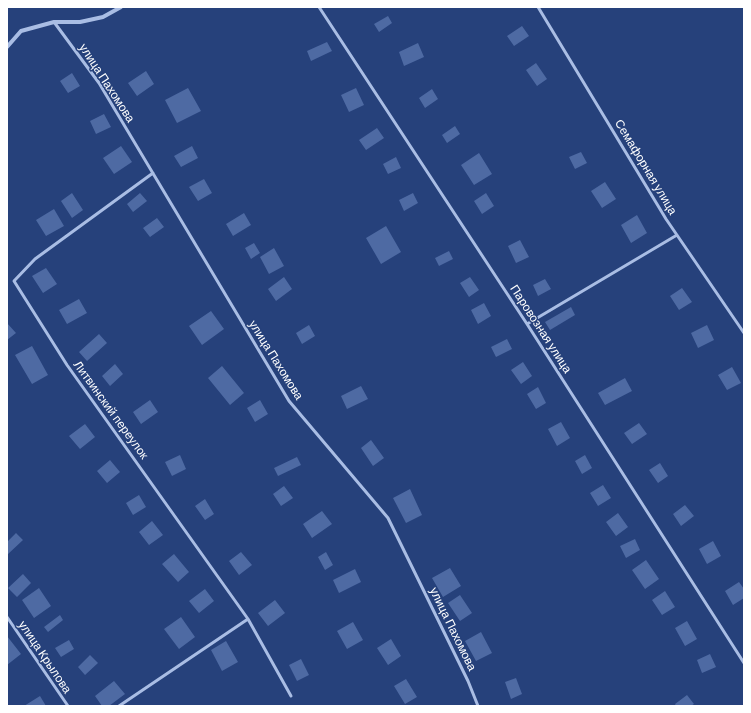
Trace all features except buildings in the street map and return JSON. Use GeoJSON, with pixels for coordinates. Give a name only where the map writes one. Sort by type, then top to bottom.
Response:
{"type":"FeatureCollection","features":[{"type":"Feature","properties":{"kind":"street"},"geometry":{"type":"LineString","coordinates":[[7,46],[20,31],[54,22],[80,22],[103,17],[121,7]]}},
{"type":"Feature","properties":{"kind":"lane","name":"Паровозная улица"},"geometry":{"type":"LineString","coordinates":[[319,7],[527,324],[744,664]]}},
{"type":"Feature","properties":{"kind":"lane","name":"Семафорная улица"},"geometry":{"type":"LineString","coordinates":[[538,7],[677,235],[744,333]]}},
{"type":"Feature","properties":{"kind":"lane","name":"улица Пахомова"},"geometry":{"type":"LineString","coordinates":[[54,22],[99,83],[289,401],[388,518],[468,681],[478,706]]}},
{"type":"Feature","properties":{"kind":"lane","name":"Литвинский переулок"},"geometry":{"type":"LineString","coordinates":[[153,173],[35,259],[14,281],[67,364],[248,619],[291,696]]}},
{"type":"Feature","properties":{"kind":"lane"},"geometry":{"type":"LineString","coordinates":[[527,324],[677,235]]}},
{"type":"Feature","properties":{"kind":"lane","name":"улица Крылова"},"geometry":{"type":"LineString","coordinates":[[7,617],[68,706]]}},
{"type":"Feature","properties":{"kind":"lane"},"geometry":{"type":"LineString","coordinates":[[119,706],[248,619]]}}]}
